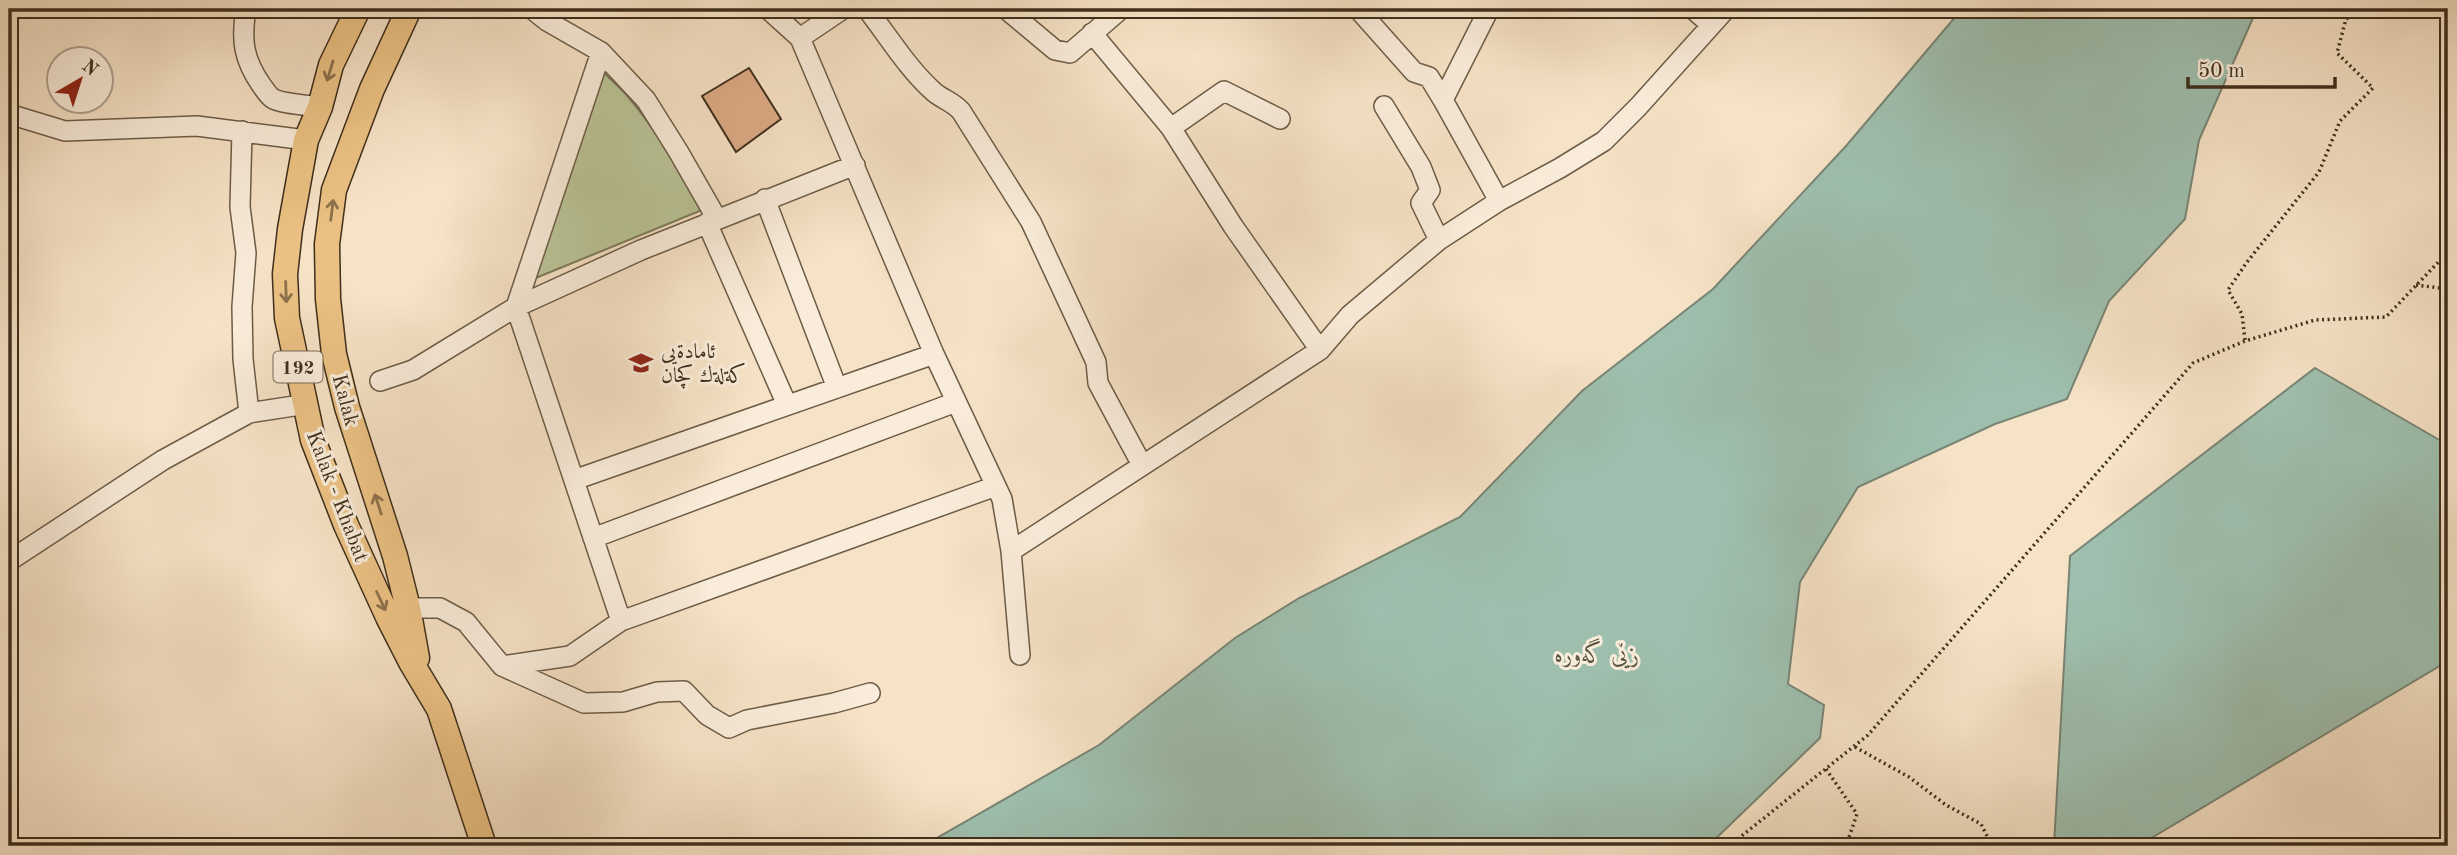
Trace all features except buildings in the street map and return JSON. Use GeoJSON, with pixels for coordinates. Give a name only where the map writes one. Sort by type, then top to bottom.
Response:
{"type":"FeatureCollection","features":[{"type":"Feature","properties":{"kind":"main road","name":"Kalak - Khabat"},"geometry":{"type":"LineString","coordinates":[[358,9],[331,65],[320,107],[306,140],[285,274],[287,318],[313,440],[346,525],[388,617],[439,709],[484,846]]}},
{"type":"Feature","properties":{"kind":"main road","name":"Kalak"},"geometry":{"type":"LineString","coordinates":[[409,9],[372,89],[334,190],[327,244],[328,299],[334,354],[347,407],[395,556],[418,664],[439,709]]}},
{"type":"Feature","properties":{"kind":"street"},"geometry":{"type":"LineString","coordinates":[[246,9],[244,52],[253,73],[269,96],[277,100],[320,107]]}},
{"type":"Feature","properties":{"kind":"street"},"geometry":{"type":"LineString","coordinates":[[532,9],[547,21],[601,52],[646,100],[678,150],[712,221],[787,405]]}},
{"type":"Feature","properties":{"kind":"street"},"geometry":{"type":"LineString","coordinates":[[768,9],[800,38],[934,354],[1002,499],[1011,551],[1020,655]]}},
{"type":"Feature","properties":{"kind":"street"},"geometry":{"type":"LineString","coordinates":[[800,38],[843,9]]}},
{"type":"Feature","properties":{"kind":"street"},"geometry":{"type":"LineString","coordinates":[[867,9],[922,79],[936,94],[953,102],[961,111],[1031,222],[1096,362],[1098,383],[1142,465]]}},
{"type":"Feature","properties":{"kind":"street"},"geometry":{"type":"LineString","coordinates":[[1006,9],[1055,50],[1070,53],[1121,9]]}},
{"type":"Feature","properties":{"kind":"street"},"geometry":{"type":"LineString","coordinates":[[1358,9],[1362,10],[1414,72],[1429,77],[1499,201]]}},
{"type":"Feature","properties":{"kind":"street"},"geometry":{"type":"LineString","coordinates":[[1443,100],[1489,9]]}},
{"type":"Feature","properties":{"kind":"street"},"geometry":{"type":"LineString","coordinates":[[1693,9],[1711,25]]}},
{"type":"Feature","properties":{"kind":"street"},"geometry":{"type":"LineString","coordinates":[[1011,551],[1320,350],[1350,315],[1439,240],[1499,201],[1604,141],[1726,9]]}},
{"type":"Feature","properties":{"kind":"street"},"geometry":{"type":"LineString","coordinates":[[1092,33],[1171,128],[1233,226],[1320,350]]}},
{"type":"Feature","properties":{"kind":"street"},"geometry":{"type":"LineString","coordinates":[[601,52],[516,307],[621,621]]}},
{"type":"Feature","properties":{"kind":"street"},"geometry":{"type":"LineString","coordinates":[[1171,128],[1224,91],[1280,119]]}},
{"type":"Feature","properties":{"kind":"street"},"geometry":{"type":"LineString","coordinates":[[1384,106],[1421,167],[1430,190],[1421,203],[1439,240]]}},
{"type":"Feature","properties":{"kind":"street"},"geometry":{"type":"LineString","coordinates":[[9,114],[65,131],[197,126],[306,140]]}},
{"type":"Feature","properties":{"kind":"street"},"geometry":{"type":"LineString","coordinates":[[242,131],[240,207],[246,253],[242,307],[243,359],[249,413]]}},
{"type":"Feature","properties":{"kind":"street"},"geometry":{"type":"LineString","coordinates":[[380,381],[413,370],[516,307],[641,250],[855,165]]}},
{"type":"Feature","properties":{"kind":"street"},"geometry":{"type":"LineString","coordinates":[[765,199],[836,388]]}},
{"type":"Feature","properties":{"kind":"street"},"geometry":{"type":"LineString","coordinates":[[573,480],[934,354]]}},
{"type":"Feature","properties":{"kind":"street"},"geometry":{"type":"LineString","coordinates":[[593,538],[956,402]]}},
{"type":"Feature","properties":{"kind":"street"},"geometry":{"type":"LineString","coordinates":[[9,561],[163,460],[249,413],[307,404]]}},
{"type":"Feature","properties":{"kind":"street"},"geometry":{"type":"LineString","coordinates":[[502,666],[570,656],[621,621],[996,485]]}},
{"type":"Feature","properties":{"kind":"street"},"geometry":{"type":"LineString","coordinates":[[408,608],[440,608],[466,622],[502,666],[584,703],[623,702],[657,692],[684,691],[708,715],[729,728],[747,720],[870,693]]}},
{"type":"Feature","properties":{"kind":"path"},"geometry":{"type":"LineString","coordinates":[[2245,341],[2242,314],[2228,290],[2319,172],[2340,121],[2372,88],[2337,53],[2346,19],[2364,9]]}},
{"type":"Feature","properties":{"kind":"path"},"geometry":{"type":"LineString","coordinates":[[1729,846],[1868,735],[2193,363],[2245,341],[2315,320],[2386,317],[2448,252]]}},
{"type":"Feature","properties":{"kind":"path"},"geometry":{"type":"LineString","coordinates":[[2416,285],[2448,289]]}},
{"type":"Feature","properties":{"kind":"path"},"geometry":{"type":"LineString","coordinates":[[1855,746],[1909,777],[1946,805],[1981,824],[1992,846]]}},
{"type":"Feature","properties":{"kind":"path"},"geometry":{"type":"LineString","coordinates":[[1826,769],[1857,814],[1846,846]]}},
{"type":"Feature","properties":{"kind":"shaded area"},"geometry":{"type":"Polygon","coordinates":[[[597,67],[625,94],[650,124],[702,210],[526,282],[597,67]]]}},
{"type":"Feature","properties":{"kind":"water","name":"زێی گەورە"},"geometry":{"type":"Polygon","coordinates":[[[1962,9],[2257,9],[2199,140],[2185,219],[2109,301],[2067,399],[1995,424],[1858,487],[1800,582],[1788,684],[1824,705],[1820,738],[1708,846],[923,846],[1099,745],[1235,638],[1299,598],[1460,517],[1582,391],[1713,289],[1846,146],[1962,9]]]}},
{"type":"Feature","properties":{"kind":"water"},"geometry":{"type":"Polygon","coordinates":[[[2315,368],[2448,445],[2448,661],[2138,846],[2054,846],[2070,556],[2315,368]]]}},
{"type":"Feature","properties":{"kind":"place","name":"ئامادةيى كةلةك كچان"},"geometry":{"type":"Point","coordinates":[641,363]}}]}
